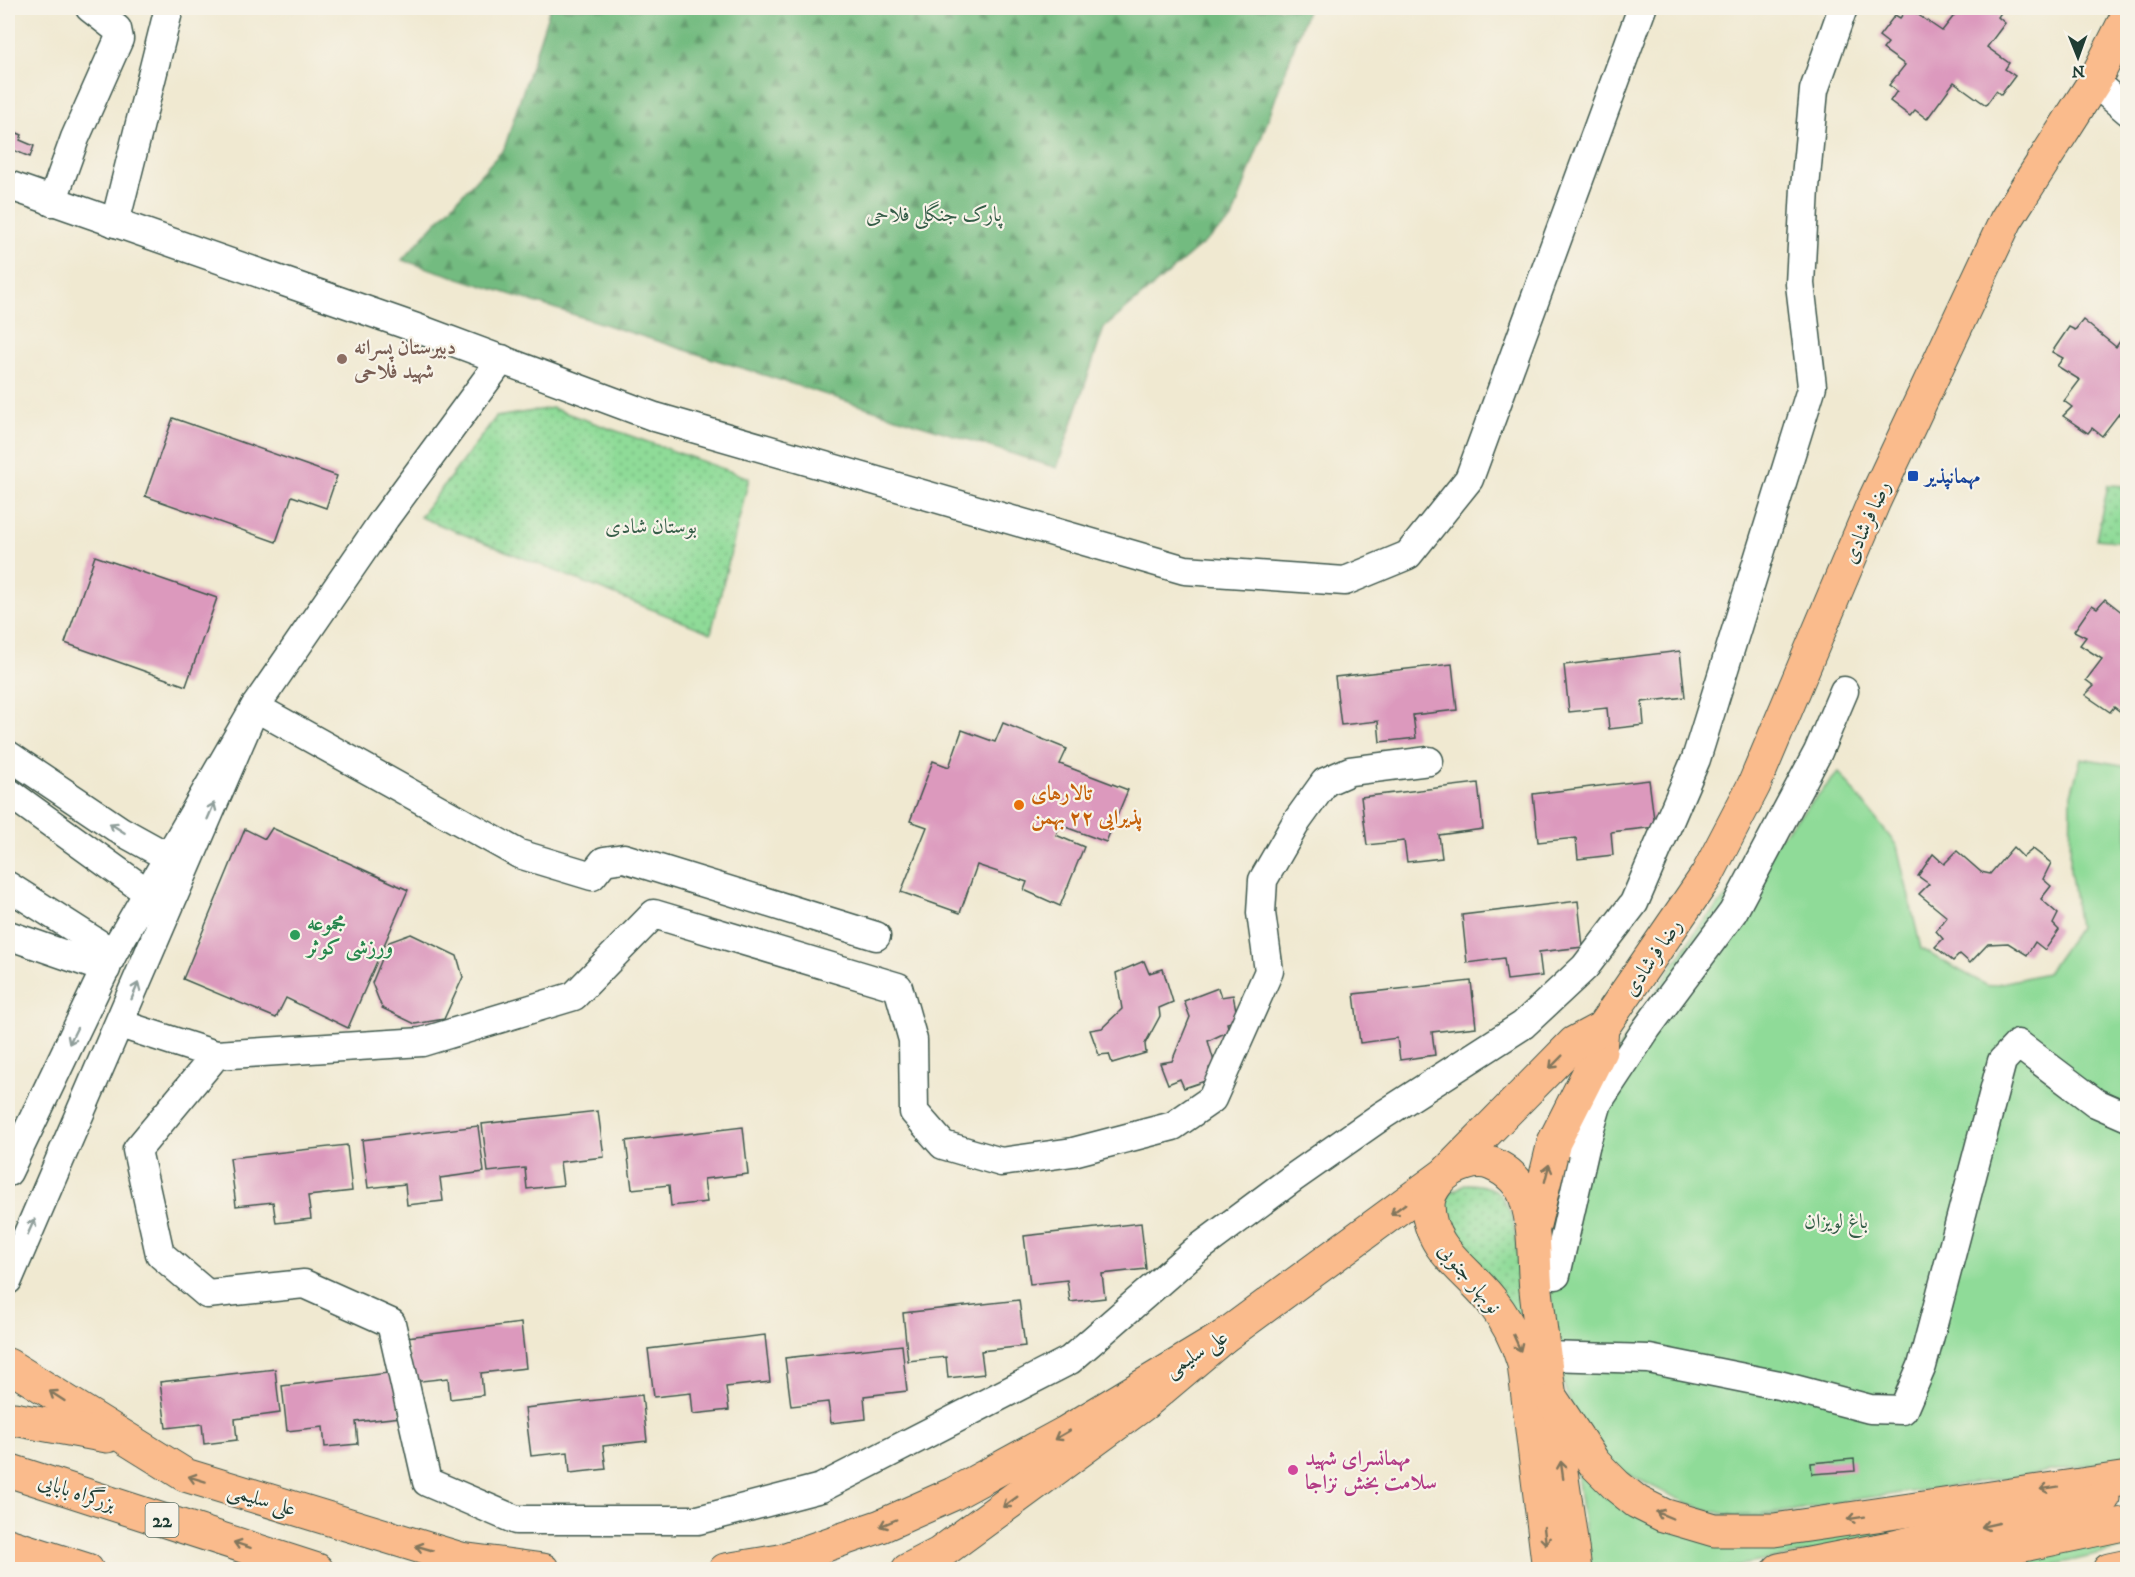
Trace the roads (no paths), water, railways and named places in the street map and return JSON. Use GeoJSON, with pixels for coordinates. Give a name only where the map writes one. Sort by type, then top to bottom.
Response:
{"type":"FeatureCollection","features":[{"type":"Feature","properties":{"kind":"main road","name":"رضا فرشادی"},"geometry":{"type":"LineString","coordinates":[[1602,1028],[1707,875],[1754,785],[1874,501],[2006,220],[2094,82],[2127,15]]}},
{"type":"Feature","properties":{"kind":"main road"},"geometry":{"type":"LineString","coordinates":[[1533,1230],[1554,1142],[1600,1051],[1602,1028]]}},
{"type":"Feature","properties":{"kind":"main road","name":"علی سلیمی"},"geometry":{"type":"LineString","coordinates":[[725,1569],[780,1561],[880,1527],[953,1494],[1065,1433],[1222,1338],[1445,1174],[1574,1044],[1602,1028]]}},
{"type":"Feature","properties":{"kind":"main road","name":"نوبهار جنوبی"},"geometry":{"type":"LineString","coordinates":[[1550,1569],[1524,1364],[1519,1346],[1490,1298],[1454,1263],[1437,1242],[1428,1221],[1429,1196],[1445,1174],[1467,1162],[1491,1163],[1511,1176],[1526,1197],[1533,1230],[1536,1290],[1575,1569]]}},
{"type":"Feature","properties":{"kind":"main road"},"geometry":{"type":"LineString","coordinates":[[908,1569],[939,1554],[1145,1403],[1222,1338]]}},
{"type":"Feature","properties":{"kind":"main road","name":"علی سلیمی"},"geometry":{"type":"LineString","coordinates":[[8,1365],[185,1475],[461,1559],[543,1569]]}},
{"type":"Feature","properties":{"kind":"main road"},"geometry":{"type":"LineString","coordinates":[[1552,1401],[1594,1463],[1637,1502],[1663,1515],[1714,1530],[1774,1530],[2127,1478]]}},
{"type":"Feature","properties":{"kind":"main road"},"geometry":{"type":"LineString","coordinates":[[8,1421],[14,1419],[34,1422],[124,1439]]}},
{"type":"Feature","properties":{"kind":"main road","name":"بزرگراه بابایی"},"geometry":{"type":"LineString","coordinates":[[8,1470],[317,1569]]}},
{"type":"Feature","properties":{"kind":"main road"},"geometry":{"type":"LineString","coordinates":[[1779,1569],[2087,1504],[2127,1490]]}},
{"type":"Feature","properties":{"kind":"main road"},"geometry":{"type":"LineString","coordinates":[[1905,1569],[2127,1523]]}},
{"type":"Feature","properties":{"kind":"main road"},"geometry":{"type":"LineString","coordinates":[[8,1545],[87,1569]]}},
{"type":"Feature","properties":{"kind":"main road"},"geometry":{"type":"LineString","coordinates":[[2109,1569],[2127,1566]]}},
{"type":"Feature","properties":{"kind":"street"},"geometry":{"type":"LineString","coordinates":[[52,202],[75,138],[119,39],[117,29],[90,8]]}},
{"type":"Feature","properties":{"kind":"street"},"geometry":{"type":"LineString","coordinates":[[115,224],[169,8]]}},
{"type":"Feature","properties":{"kind":"street"},"geometry":{"type":"LineString","coordinates":[[8,185],[502,359],[655,417],[1185,570],[1345,581],[1408,555],[1469,478],[1642,8]]}},
{"type":"Feature","properties":{"kind":"street"},"geometry":{"type":"LineString","coordinates":[[216,1055],[137,1150],[160,1254],[207,1294],[304,1284],[392,1323],[427,1482],[516,1520],[698,1520],[821,1488],[1070,1360],[1195,1251],[1293,1178],[1383,1115],[1523,1025],[1585,967],[1634,903],[1696,759],[1812,386],[1800,284],[1805,188],[1814,90],[1843,8]]}},
{"type":"Feature","properties":{"kind":"street"},"geometry":{"type":"LineString","coordinates":[[2094,82],[2127,111]]}},
{"type":"Feature","properties":{"kind":"street"},"geometry":{"type":"LineString","coordinates":[[8,1172],[109,961],[255,707],[385,518],[502,359]]}},
{"type":"Feature","properties":{"kind":"street"},"geometry":{"type":"LineString","coordinates":[[1556,1275],[1586,1143],[1598,1102],[1647,1028],[1733,912],[1818,752],[1844,691]]}},
{"type":"Feature","properties":{"kind":"street"},"geometry":{"type":"LineString","coordinates":[[255,707],[519,854],[592,876],[604,861],[624,858],[876,936]]}},
{"type":"Feature","properties":{"kind":"street"},"geometry":{"type":"LineString","coordinates":[[8,1280],[255,707]]}},
{"type":"Feature","properties":{"kind":"street"},"geometry":{"type":"LineString","coordinates":[[8,755],[121,831],[168,857]]}},
{"type":"Feature","properties":{"kind":"street"},"geometry":{"type":"LineString","coordinates":[[120,1024],[216,1055],[422,1042],[574,996],[654,914],[898,987],[913,1040],[914,1112],[942,1145],[1001,1162],[1073,1152],[1173,1126],[1212,1099],[1269,971],[1261,913],[1263,880],[1297,821],[1325,782],[1350,771],[1429,760]]}},
{"type":"Feature","properties":{"kind":"street"},"geometry":{"type":"LineString","coordinates":[[8,792],[148,893]]}},
{"type":"Feature","properties":{"kind":"street"},"geometry":{"type":"LineString","coordinates":[[8,886],[109,961]]}},
{"type":"Feature","properties":{"kind":"street"},"geometry":{"type":"LineString","coordinates":[[8,935],[109,961]]}},
{"type":"Feature","properties":{"kind":"street"},"geometry":{"type":"LineString","coordinates":[[1546,1356],[1649,1359],[1779,1385],[1870,1409],[1904,1410],[1922,1366],[2002,1061],[2018,1044],[2096,1103],[2127,1117]]}},
{"type":"Feature","properties":{"kind":"street"},"geometry":{"type":"LineString","coordinates":[[1554,1142],[1586,1143]]}},
{"type":"Feature","properties":{"kind":"place","name":"دبیرستان پسرانه شهید فلاحی"},"geometry":{"type":"Point","coordinates":[342,359]}},
{"type":"Feature","properties":{"kind":"place","name":"مهمانپذیر"},"geometry":{"type":"Point","coordinates":[1913,476]}},
{"type":"Feature","properties":{"kind":"place","name":"تالارهای پذیرایی ۲۲ بهمن"},"geometry":{"type":"Point","coordinates":[1019,805]}},
{"type":"Feature","properties":{"kind":"place","name":"مجموعه ورزشی کوثر"},"geometry":{"type":"Point","coordinates":[295,935]}},
{"type":"Feature","properties":{"kind":"place","name":"مهمانسرای شهید سلامت بخش نزاجا"},"geometry":{"type":"Point","coordinates":[1293,1470]}},
{"type":"Feature","properties":{"kind":"park label","name":"پارک جنگلی فلاحی"},"geometry":{"type":"Point","coordinates":[934,214]}},
{"type":"Feature","properties":{"kind":"park label","name":"بوستان شادی"},"geometry":{"type":"Point","coordinates":[651,526]}},
{"type":"Feature","properties":{"kind":"park label","name":"باغ لویزان"},"geometry":{"type":"Point","coordinates":[1836,1221]}}]}
